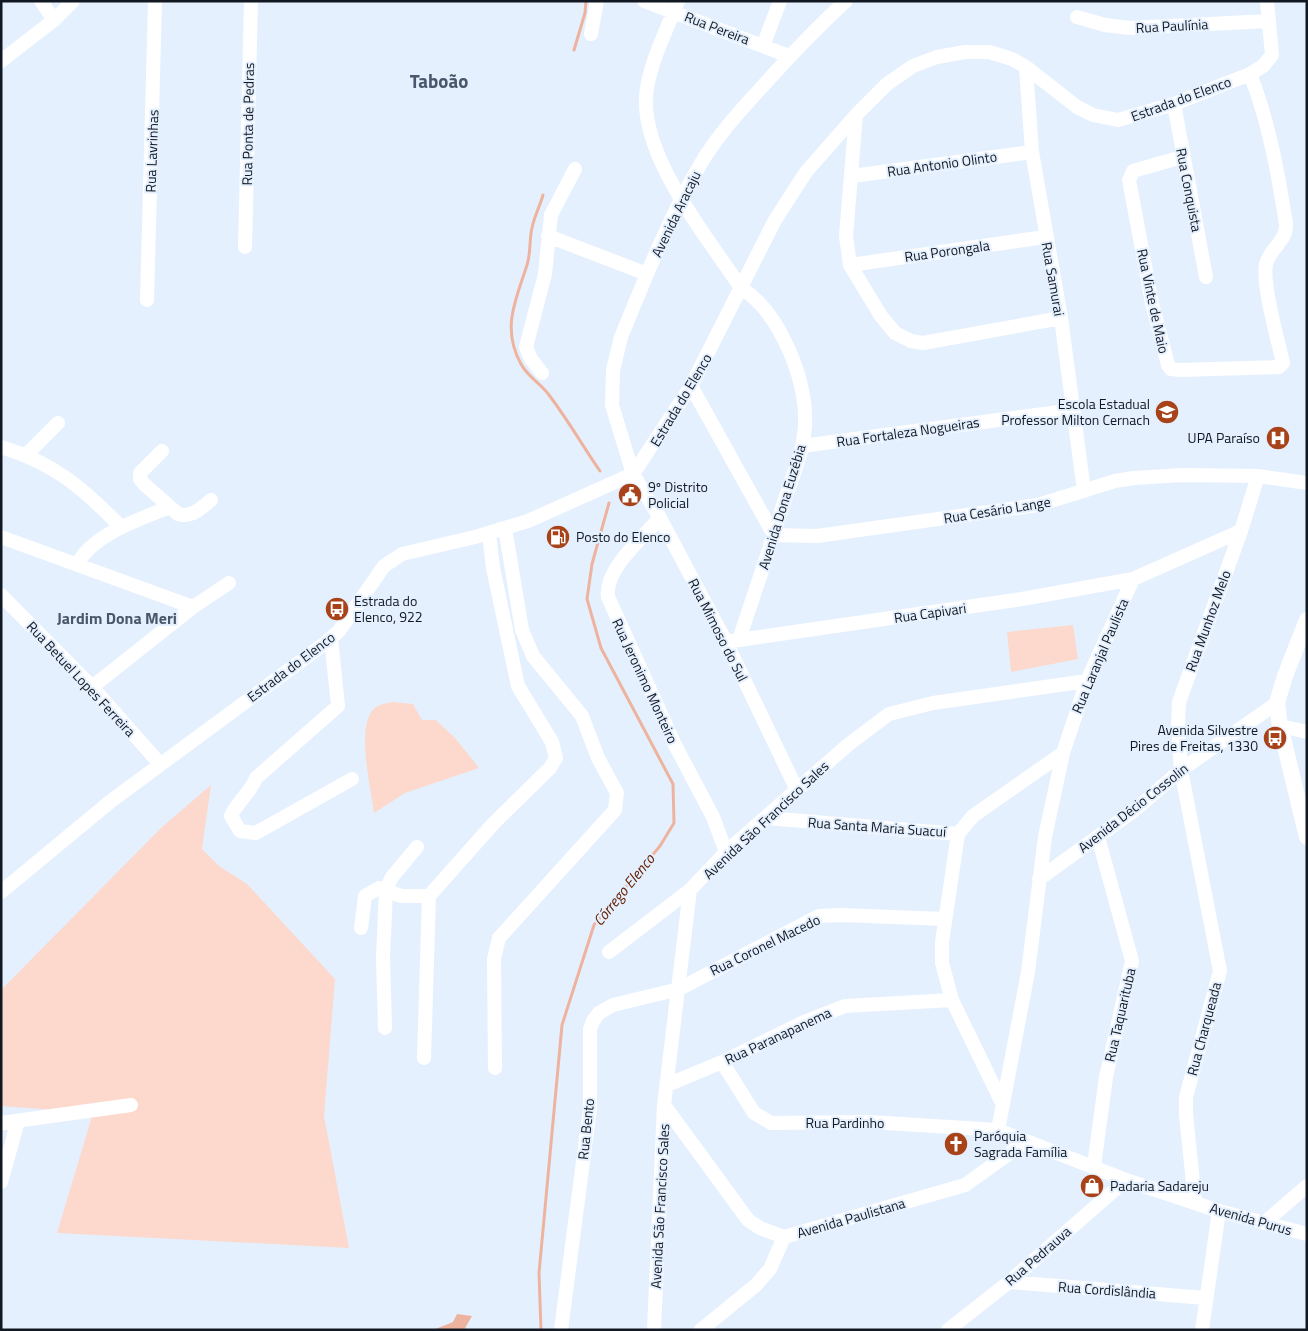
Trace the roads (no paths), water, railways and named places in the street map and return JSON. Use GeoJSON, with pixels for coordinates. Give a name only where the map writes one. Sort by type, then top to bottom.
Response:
{"type":"FeatureCollection","features":[{"type":"Feature","properties":{"kind":"main road"},"geometry":{"type":"LineString","coordinates":[[1307,620],[1303,640],[1277,703],[1280,726],[1307,837]]}},
{"type":"Feature","properties":{"kind":"street"},"geometry":{"type":"LineString","coordinates":[[41,1],[54,20]]}},
{"type":"Feature","properties":{"kind":"street"},"geometry":{"type":"LineString","coordinates":[[1,61],[54,20],[73,1]]}},
{"type":"Feature","properties":{"kind":"street","name":"Rua Lavrinhas"},"geometry":{"type":"LineString","coordinates":[[147,300],[155,1]]}},
{"type":"Feature","properties":{"kind":"street","name":"Rua Ponta de Pedras"},"geometry":{"type":"LineString","coordinates":[[245,247],[251,1]]}},
{"type":"Feature","properties":{"kind":"street"},"geometry":{"type":"LineString","coordinates":[[591,34],[597,1]]}},
{"type":"Feature","properties":{"kind":"street","name":"Rua Pereira"},"geometry":{"type":"LineString","coordinates":[[644,1],[676,6],[763,46],[790,56]]}},
{"type":"Feature","properties":{"kind":"street"},"geometry":{"type":"LineString","coordinates":[[763,46],[780,1]]}},
{"type":"Feature","properties":{"kind":"street","name":"Avenida Aracaju"},"geometry":{"type":"LineString","coordinates":[[633,474],[612,405],[612,384],[615,357],[621,337],[647,274],[682,198],[713,144],[790,56],[846,1]]}},
{"type":"Feature","properties":{"kind":"street","name":"Estrada do Elenco"},"geometry":{"type":"LineString","coordinates":[[1,892],[51,849],[160,764],[331,638],[350,617],[384,566],[402,554],[489,533],[528,521],[633,474],[664,431],[691,386],[775,220],[806,172],[856,115],[887,84],[913,66],[937,57],[965,52],[989,52],[1012,59],[1026,67],[1063,98],[1077,107],[1105,118],[1127,119],[1174,104],[1250,74],[1263,66],[1272,55],[1267,1]]}},
{"type":"Feature","properties":{"kind":"street","name":"Avenida Dona Euzébia"},"geometry":{"type":"LineString","coordinates":[[676,6],[650,72],[646,89],[646,114],[654,149],[682,198],[741,288],[760,302],[786,344],[800,382],[805,407],[802,446],[774,535],[732,641]]}},
{"type":"Feature","properties":{"kind":"street","name":"Rua Paulínia"},"geometry":{"type":"LineString","coordinates":[[1077,17],[1105,25],[1130,28],[1269,21]]}},
{"type":"Feature","properties":{"kind":"street","name":"Rua Samurai"},"geometry":{"type":"LineString","coordinates":[[1026,67],[1032,152],[1061,318],[1084,491]]}},
{"type":"Feature","properties":{"kind":"street","name":"Rua Vinte de Maio"},"geometry":{"type":"LineString","coordinates":[[1182,157],[1133,171],[1128,180],[1152,303],[1168,365],[1171,368],[1180,370],[1279,368],[1283,363],[1266,267],[1270,253],[1285,236],[1286,224],[1272,143],[1260,99],[1250,74]]}},
{"type":"Feature","properties":{"kind":"street","name":"Rua Conquista"},"geometry":{"type":"LineString","coordinates":[[1174,104],[1182,157],[1206,277]]}},
{"type":"Feature","properties":{"kind":"street"},"geometry":{"type":"LineString","coordinates":[[856,115],[846,236],[850,265],[881,316],[895,333],[911,341],[923,343],[1061,318]]}},
{"type":"Feature","properties":{"kind":"street","name":"Rua Antonio Olinto"},"geometry":{"type":"LineString","coordinates":[[852,176],[1032,152]]}},
{"type":"Feature","properties":{"kind":"street"},"geometry":{"type":"LineString","coordinates":[[542,373],[531,359],[526,347],[545,274],[548,236],[555,205],[574,170]]}},
{"type":"Feature","properties":{"kind":"street"},"geometry":{"type":"LineString","coordinates":[[548,236],[647,274]]}},
{"type":"Feature","properties":{"kind":"street","name":"Rua Porongala"},"geometry":{"type":"LineString","coordinates":[[850,265],[1046,236]]}},
{"type":"Feature","properties":{"kind":"street"},"geometry":{"type":"LineString","coordinates":[[691,386],[774,535]]}},
{"type":"Feature","properties":{"kind":"street","name":"Rua Fortaleza Nogueiras"},"geometry":{"type":"LineString","coordinates":[[802,446],[1074,410]]}},
{"type":"Feature","properties":{"kind":"street"},"geometry":{"type":"LineString","coordinates":[[26,455],[58,423]]}},
{"type":"Feature","properties":{"kind":"street"},"geometry":{"type":"LineString","coordinates":[[1,447],[26,455],[67,476],[90,494],[121,527]]}},
{"type":"Feature","properties":{"kind":"street"},"geometry":{"type":"LineString","coordinates":[[162,451],[143,470],[140,479],[178,514],[188,516],[211,500]]}},
{"type":"Feature","properties":{"kind":"street","name":"Rua Mimoso do Sul"},"geometry":{"type":"LineString","coordinates":[[633,474],[732,641],[797,790]]}},
{"type":"Feature","properties":{"kind":"street","name":"Rua Cesário Lange"},"geometry":{"type":"LineString","coordinates":[[774,535],[817,536],[1038,505],[1134,478],[1258,476],[1307,483]]}},
{"type":"Feature","properties":{"kind":"street","name":"Rua Munhoz Melo"},"geometry":{"type":"LineString","coordinates":[[1181,770],[1178,724],[1179,702],[1241,531],[1258,476]]}},
{"type":"Feature","properties":{"kind":"street"},"geometry":{"type":"LineString","coordinates":[[77,565],[84,553],[121,527],[170,507]]}},
{"type":"Feature","properties":{"kind":"street","name":"Rua Jeronimo Monteiro"},"geometry":{"type":"LineString","coordinates":[[660,518],[609,579],[606,587],[608,597],[674,743],[713,817],[726,852]]}},
{"type":"Feature","properties":{"kind":"street"},"geometry":{"type":"LineString","coordinates":[[495,1068],[494,959],[499,938],[615,810],[618,798],[616,787],[598,758],[582,716],[533,656],[522,630],[505,528]]}},
{"type":"Feature","properties":{"kind":"street"},"geometry":{"type":"LineString","coordinates":[[1133,579],[1241,531]]}},
{"type":"Feature","properties":{"kind":"street"},"geometry":{"type":"LineString","coordinates":[[424,1058],[429,896],[493,824],[550,768],[556,758],[552,742],[518,686],[494,568],[489,533]]}},
{"type":"Feature","properties":{"kind":"street"},"geometry":{"type":"LineString","coordinates":[[1,537],[193,607]]}},
{"type":"Feature","properties":{"kind":"street","name":"Rua Capivari"},"geometry":{"type":"LineString","coordinates":[[732,641],[1022,599],[1133,579]]}},
{"type":"Feature","properties":{"kind":"street","name":"Rua Laranjal Paulista"},"geometry":{"type":"LineString","coordinates":[[998,1130],[1028,972],[1039,879],[1063,753],[1087,681],[1133,579]]}},
{"type":"Feature","properties":{"kind":"street"},"geometry":{"type":"LineString","coordinates":[[92,687],[193,607],[229,583]]}},
{"type":"Feature","properties":{"kind":"street","name":"Rua Betuel Lopes Ferreira"},"geometry":{"type":"LineString","coordinates":[[1,595],[92,687],[160,764]]}},
{"type":"Feature","properties":{"kind":"street"},"geometry":{"type":"LineString","coordinates":[[331,638],[338,706],[256,778],[253,785],[236,805],[231,816],[240,831],[256,833],[352,779]]}},
{"type":"Feature","properties":{"kind":"street","name":"Avenida São Francisco Sales"},"geometry":{"type":"LineString","coordinates":[[654,1330],[664,1105],[690,890],[726,852],[872,726],[889,714],[903,709],[1087,681]]}},
{"type":"Feature","properties":{"kind":"street","name":"Avenida Décio Cossolin"},"geometry":{"type":"LineString","coordinates":[[1039,879],[1098,837],[1181,770],[1277,703]]}},
{"type":"Feature","properties":{"kind":"street"},"geometry":{"type":"LineString","coordinates":[[1280,726],[1307,732]]}},
{"type":"Feature","properties":{"kind":"street"},"geometry":{"type":"LineString","coordinates":[[1003,1105],[952,1000],[942,962],[945,919],[958,834],[973,816],[1063,753]]}},
{"type":"Feature","properties":{"kind":"street","name":"Rua Charqueada"},"geometry":{"type":"LineString","coordinates":[[1181,770],[1220,971],[1186,1097],[1186,1115],[1195,1202]]}},
{"type":"Feature","properties":{"kind":"street","name":"Rua Santa Maria Suacuí"},"geometry":{"type":"LineString","coordinates":[[767,818],[958,834]]}},
{"type":"Feature","properties":{"kind":"street","name":"Rua Taquarituba"},"geometry":{"type":"LineString","coordinates":[[1094,1166],[1106,1077],[1132,961],[1098,837]]}},
{"type":"Feature","properties":{"kind":"street"},"geometry":{"type":"LineString","coordinates":[[385,1028],[383,957],[386,890],[392,877],[416,847]]}},
{"type":"Feature","properties":{"kind":"street"},"geometry":{"type":"LineString","coordinates":[[361,928],[365,896],[379,888],[401,896],[429,896]]}},
{"type":"Feature","properties":{"kind":"street"},"geometry":{"type":"LineString","coordinates":[[609,952],[690,890]]}},
{"type":"Feature","properties":{"kind":"street","name":"Rua Coronel Macedo"},"geometry":{"type":"LineString","coordinates":[[679,989],[819,916],[841,915],[945,919]]}},
{"type":"Feature","properties":{"kind":"street","name":"Rua Bento"},"geometry":{"type":"LineString","coordinates":[[561,1330],[590,1108],[590,1029],[599,1013],[613,1005],[679,989]]}},
{"type":"Feature","properties":{"kind":"street","name":"Rua Paranapanema"},"geometry":{"type":"LineString","coordinates":[[667,1085],[722,1062],[804,1022],[845,1006],[952,1000]]}},
{"type":"Feature","properties":{"kind":"street","name":"Rua Pardinho"},"geometry":{"type":"LineString","coordinates":[[722,1062],[754,1113],[770,1123],[870,1122],[998,1130]]}},
{"type":"Feature","properties":{"kind":"street","name":"Avenida Paulistana"},"geometry":{"type":"LineString","coordinates":[[664,1105],[748,1220],[760,1228],[784,1237],[966,1185],[1025,1142]]}},
{"type":"Feature","properties":{"kind":"street"},"geometry":{"type":"LineString","coordinates":[[1,1123],[132,1106]]}},
{"type":"Feature","properties":{"kind":"street"},"geometry":{"type":"LineString","coordinates":[[1,1182],[18,1121]]}},
{"type":"Feature","properties":{"kind":"street","name":"Avenida Purus"},"geometry":{"type":"LineString","coordinates":[[998,1130],[1126,1180],[1219,1211],[1307,1234]]}},
{"type":"Feature","properties":{"kind":"street","name":"Rua Pedrauva"},"geometry":{"type":"LineString","coordinates":[[948,1330],[1009,1282],[1126,1180]]}},
{"type":"Feature","properties":{"kind":"street"},"geometry":{"type":"LineString","coordinates":[[1264,1223],[1307,1186]]}},
{"type":"Feature","properties":{"kind":"street"},"geometry":{"type":"LineString","coordinates":[[1202,1330],[1205,1298],[1219,1211]]}},
{"type":"Feature","properties":{"kind":"street"},"geometry":{"type":"LineString","coordinates":[[701,1330],[761,1280],[770,1269],[784,1237]]}},
{"type":"Feature","properties":{"kind":"street","name":"Rua Cordislândia"},"geometry":{"type":"LineString","coordinates":[[1009,1282],[1205,1298]]}},
{"type":"Feature","properties":{"kind":"waterway"},"geometry":{"type":"LineString","coordinates":[[574,50],[585,13],[586,1]]}},
{"type":"Feature","properties":{"kind":"waterway"},"geometry":{"type":"LineString","coordinates":[[543,195],[533,224],[528,260],[512,314],[512,338],[521,364],[549,395],[600,471]]}},
{"type":"Feature","properties":{"kind":"waterway","name":"Córrego Elenco"},"geometry":{"type":"LineString","coordinates":[[541,1330],[539,1273],[562,1025],[594,925],[660,846],[674,823],[673,784],[601,648],[587,599],[592,564],[609,503]]}},
{"type":"Feature","properties":{"kind":"place","name":"Escola Estadual Professor Milton Cernach"},"geometry":{"type":"Point","coordinates":[1167,412]}},
{"type":"Feature","properties":{"kind":"place","name":"UPA Paraíso"},"geometry":{"type":"Point","coordinates":[1278,438]}},
{"type":"Feature","properties":{"kind":"place","name":"9º Distrito Policial"},"geometry":{"type":"Point","coordinates":[630,495]}},
{"type":"Feature","properties":{"kind":"place","name":"Posto do Elenco"},"geometry":{"type":"Point","coordinates":[558,537]}},
{"type":"Feature","properties":{"kind":"place","name":"Estrada do Elenco, 922"},"geometry":{"type":"Point","coordinates":[337,609]}},
{"type":"Feature","properties":{"kind":"place","name":"Avenida Silvestre Pires de Freitas, 1330"},"geometry":{"type":"Point","coordinates":[1275,738]}},
{"type":"Feature","properties":{"kind":"place","name":"Paróquia Sagrada Família"},"geometry":{"type":"Point","coordinates":[956,1144]}},
{"type":"Feature","properties":{"kind":"place","name":"Padaria Sadareju"},"geometry":{"type":"Point","coordinates":[1092,1186]}},
{"type":"Feature","properties":{"kind":"district","name":"Taboão"},"geometry":{"type":"Point","coordinates":[439,81]}},
{"type":"Feature","properties":{"kind":"district","name":"Jardim Dona Meri"},"geometry":{"type":"Point","coordinates":[117,618]}}]}
